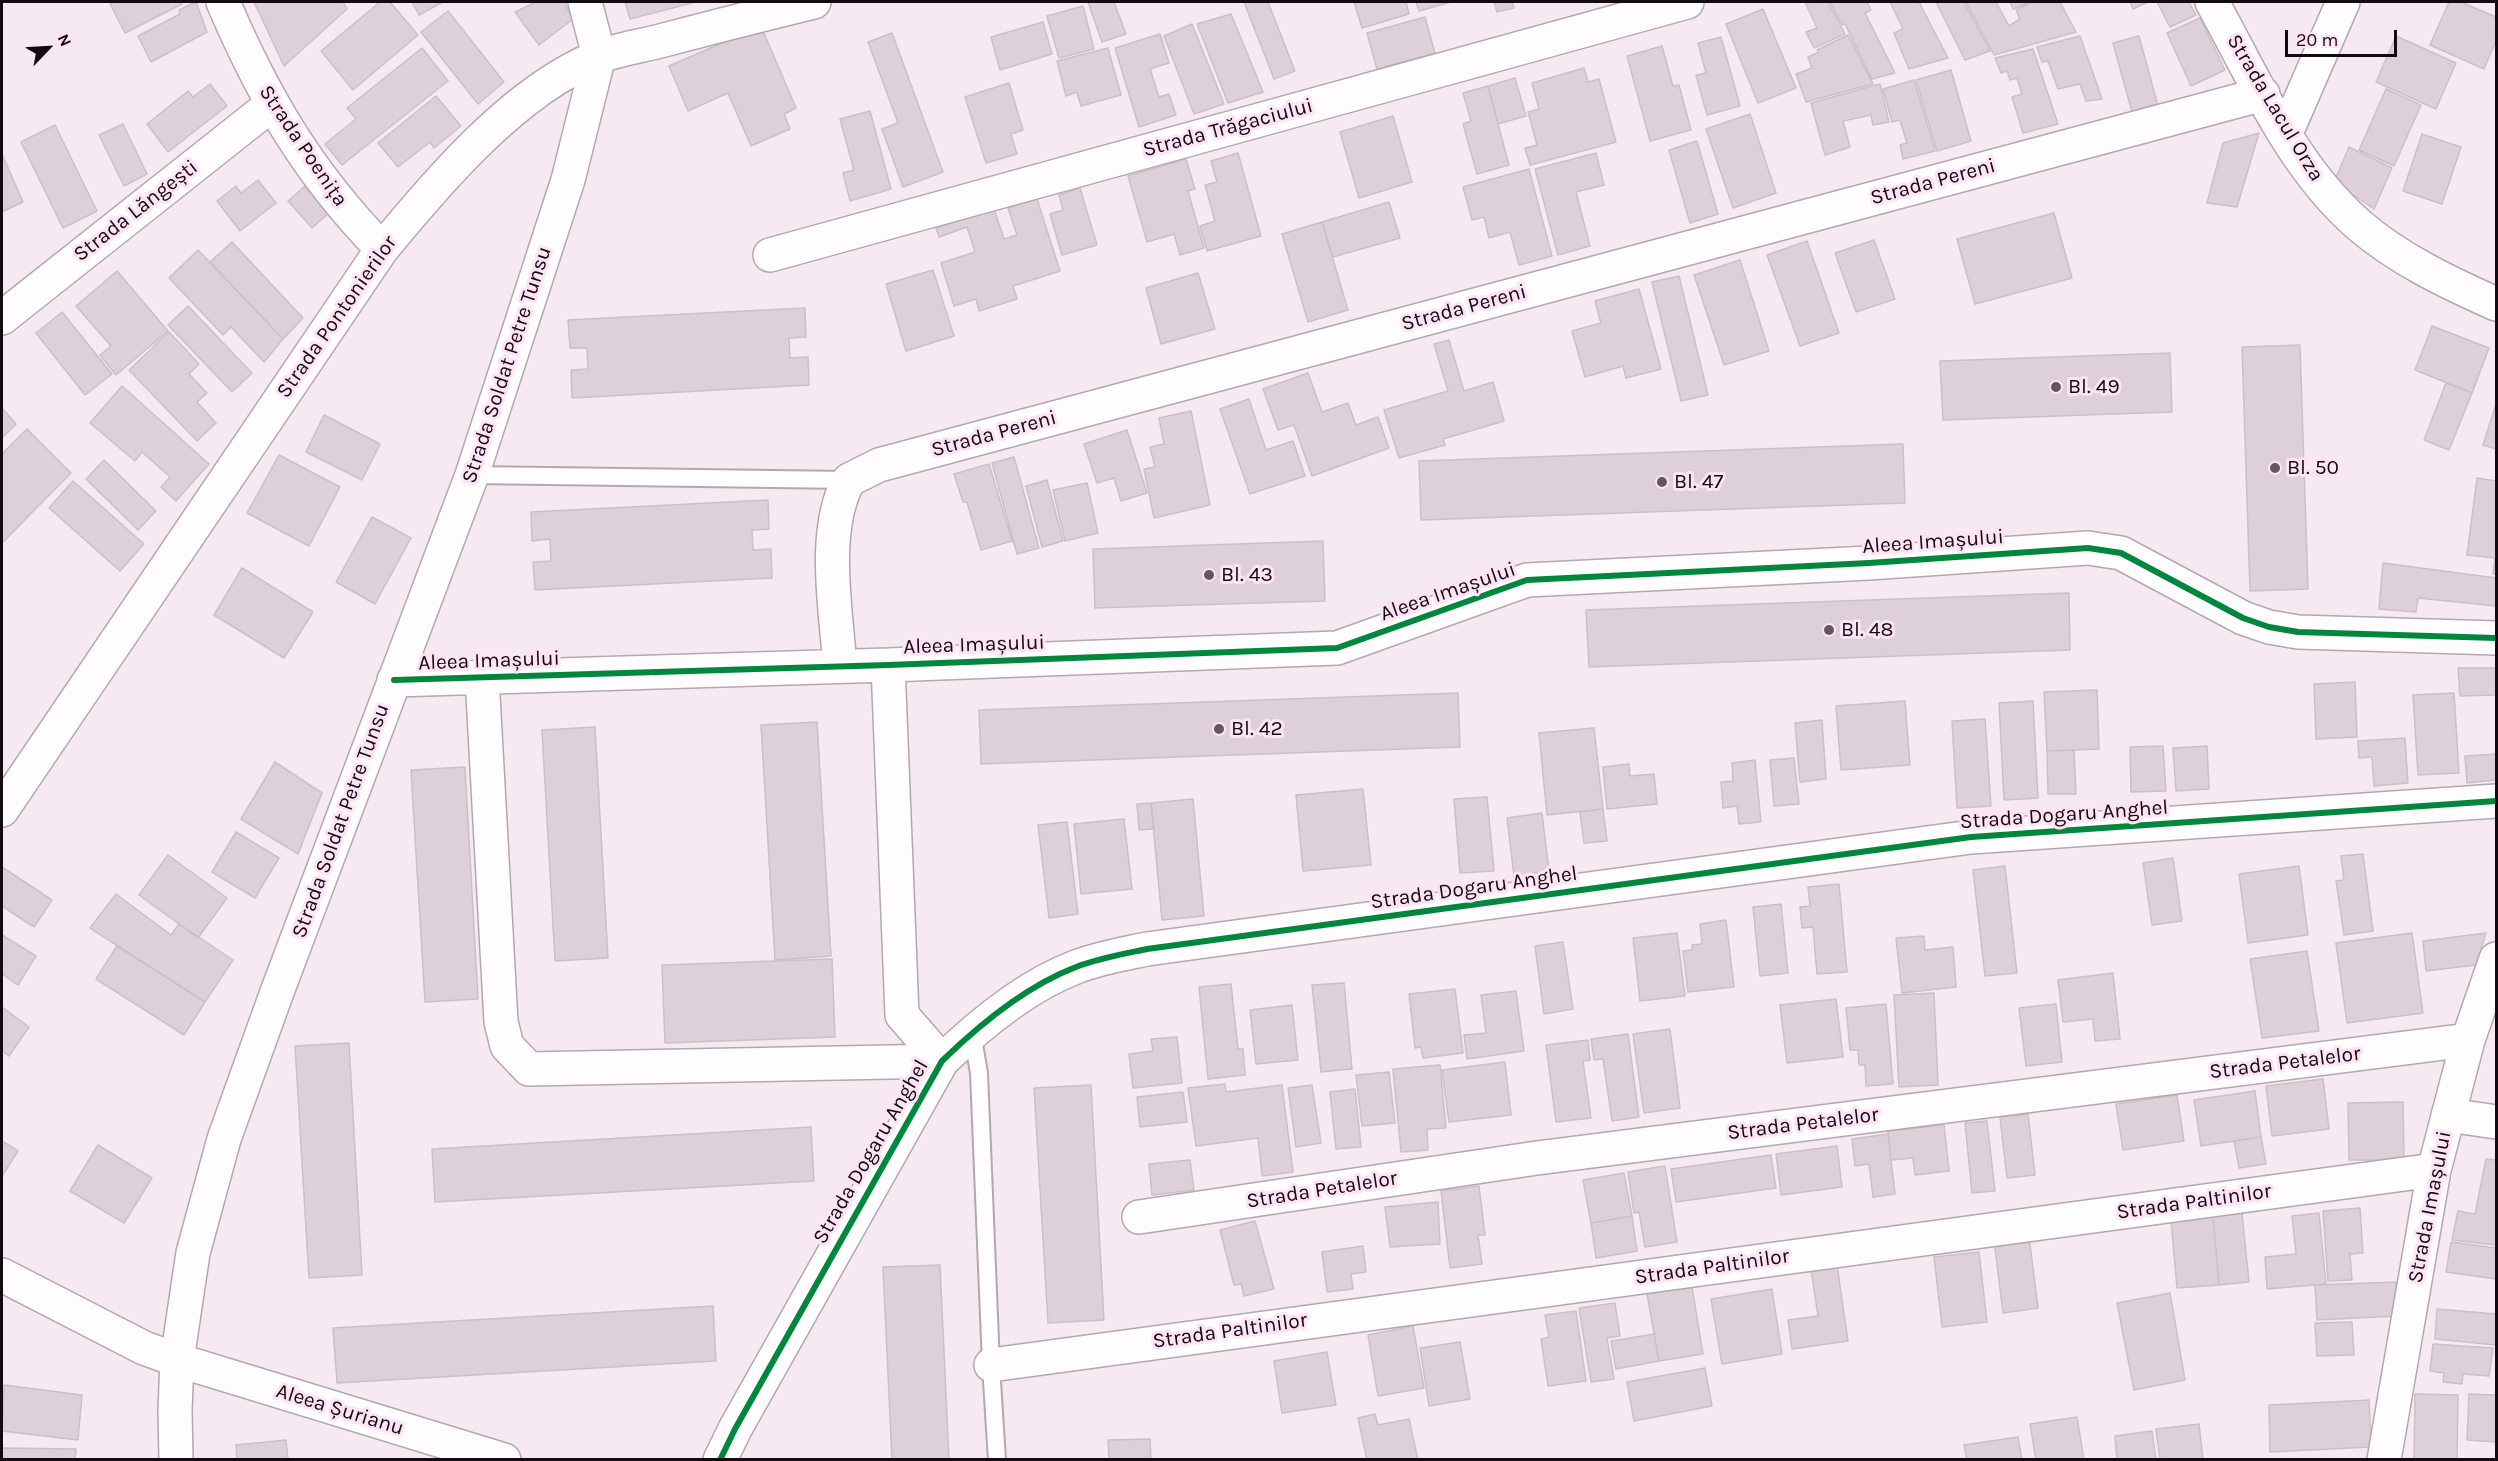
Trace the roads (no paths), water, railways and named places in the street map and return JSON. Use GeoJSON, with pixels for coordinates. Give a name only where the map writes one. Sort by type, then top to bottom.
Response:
{"type":"FeatureCollection","features":[{"type":"Feature","properties":{"kind":"street","name":"Strada Poenița"},"geometry":{"type":"LineString","coordinates":[[223,2],[271,105],[332,193],[382,249]]}},
{"type":"Feature","properties":{"kind":"street"},"geometry":{"type":"LineString","coordinates":[[585,2],[600,56]]}},
{"type":"Feature","properties":{"kind":"street","name":"Strada Pontonierilor"},"geometry":{"type":"LineString","coordinates":[[2,810],[382,249],[458,162],[548,83],[600,56],[814,2]]}},
{"type":"Feature","properties":{"kind":"street","name":"Strada Trăgaciului"},"geometry":{"type":"LineString","coordinates":[[770,255],[1687,2]]}},
{"type":"Feature","properties":{"kind":"street","name":"Strada Lacul Orza"},"geometry":{"type":"LineString","coordinates":[[2212,2],[2286,134],[2327,193],[2359,225],[2426,271],[2496,304]]}},
{"type":"Feature","properties":{"kind":"street"},"geometry":{"type":"LineString","coordinates":[[2286,134],[2343,2]]}},
{"type":"Feature","properties":{"kind":"street","name":"Strada Soldat Petre Tunsu"},"geometry":{"type":"LineString","coordinates":[[176,1460],[177,1360],[193,1253],[225,1139],[472,475],[568,180],[600,56]]}},
{"type":"Feature","properties":{"kind":"street","name":"Strada Pereni"},"geometry":{"type":"LineString","coordinates":[[849,480],[879,465],[2263,94]]}},
{"type":"Feature","properties":{"kind":"street","name":"Strada Lăngești"},"geometry":{"type":"LineString","coordinates":[[2,318],[271,105]]}},
{"type":"Feature","properties":{"kind":"street"},"geometry":{"type":"LineString","coordinates":[[840,666],[833,562],[837,510],[849,480]]}},
{"type":"Feature","properties":{"kind":"street","name":"Aleea Imașului"},"geometry":{"type":"LineString","coordinates":[[394,680],[1337,648],[1527,580],[1869,563],[2088,549],[2121,553],[2243,618],[2269,627],[2298,632],[2496,638]]}},
{"type":"Feature","properties":{"kind":"street"},"geometry":{"type":"LineString","coordinates":[[888,665],[902,1015],[942,1061]]}},
{"type":"Feature","properties":{"kind":"street"},"geometry":{"type":"LineString","coordinates":[[482,677],[501,1022],[507,1046],[530,1069],[942,1061]]}},
{"type":"Feature","properties":{"kind":"street","name":"Strada Dogaru Anghel"},"geometry":{"type":"LineString","coordinates":[[720,1460],[741,1418],[942,1061],[972,1032],[1028,992],[1086,964],[1147,949],[1971,837],[2496,801]]}},
{"type":"Feature","properties":{"kind":"street","name":"Strada Imașului"},"geometry":{"type":"LineString","coordinates":[[2384,1460],[2434,1170],[2468,1040],[2496,959]]}},
{"type":"Feature","properties":{"kind":"street","name":"Strada Petalelor"},"geometry":{"type":"LineString","coordinates":[[1140,1217],[1537,1158],[2468,1040]]}},
{"type":"Feature","properties":{"kind":"street"},"geometry":{"type":"LineString","coordinates":[[2448,1115],[2496,1122]]}},
{"type":"Feature","properties":{"kind":"street","name":"Strada Paltinilor"},"geometry":{"type":"LineString","coordinates":[[990,1365],[2434,1170]]}},
{"type":"Feature","properties":{"kind":"street"},"geometry":{"type":"LineString","coordinates":[[2,1275],[144,1348],[177,1360]]}},
{"type":"Feature","properties":{"kind":"street","name":"Aleea Șurianu"},"geometry":{"type":"LineString","coordinates":[[177,1360],[504,1460]]}},
{"type":"Feature","properties":{"kind":"lane"},"geometry":{"type":"LineString","coordinates":[[472,475],[849,480]]}},
{"type":"Feature","properties":{"kind":"lane"},"geometry":{"type":"LineString","coordinates":[[972,1032],[979,1073],[990,1365],[997,1460]]}},
{"type":"Feature","properties":{"kind":"place","name":"Bl. 49"},"geometry":{"type":"Point","coordinates":[2056,387]}},
{"type":"Feature","properties":{"kind":"place","name":"Bl. 50"},"geometry":{"type":"Point","coordinates":[2275,468]}},
{"type":"Feature","properties":{"kind":"place","name":"Bl. 47"},"geometry":{"type":"Point","coordinates":[1662,482]}},
{"type":"Feature","properties":{"kind":"place","name":"Bl. 43"},"geometry":{"type":"Point","coordinates":[1209,575]}},
{"type":"Feature","properties":{"kind":"place","name":"Bl. 48"},"geometry":{"type":"Point","coordinates":[1829,630]}},
{"type":"Feature","properties":{"kind":"place","name":"Bl. 42"},"geometry":{"type":"Point","coordinates":[1219,729]}}]}
